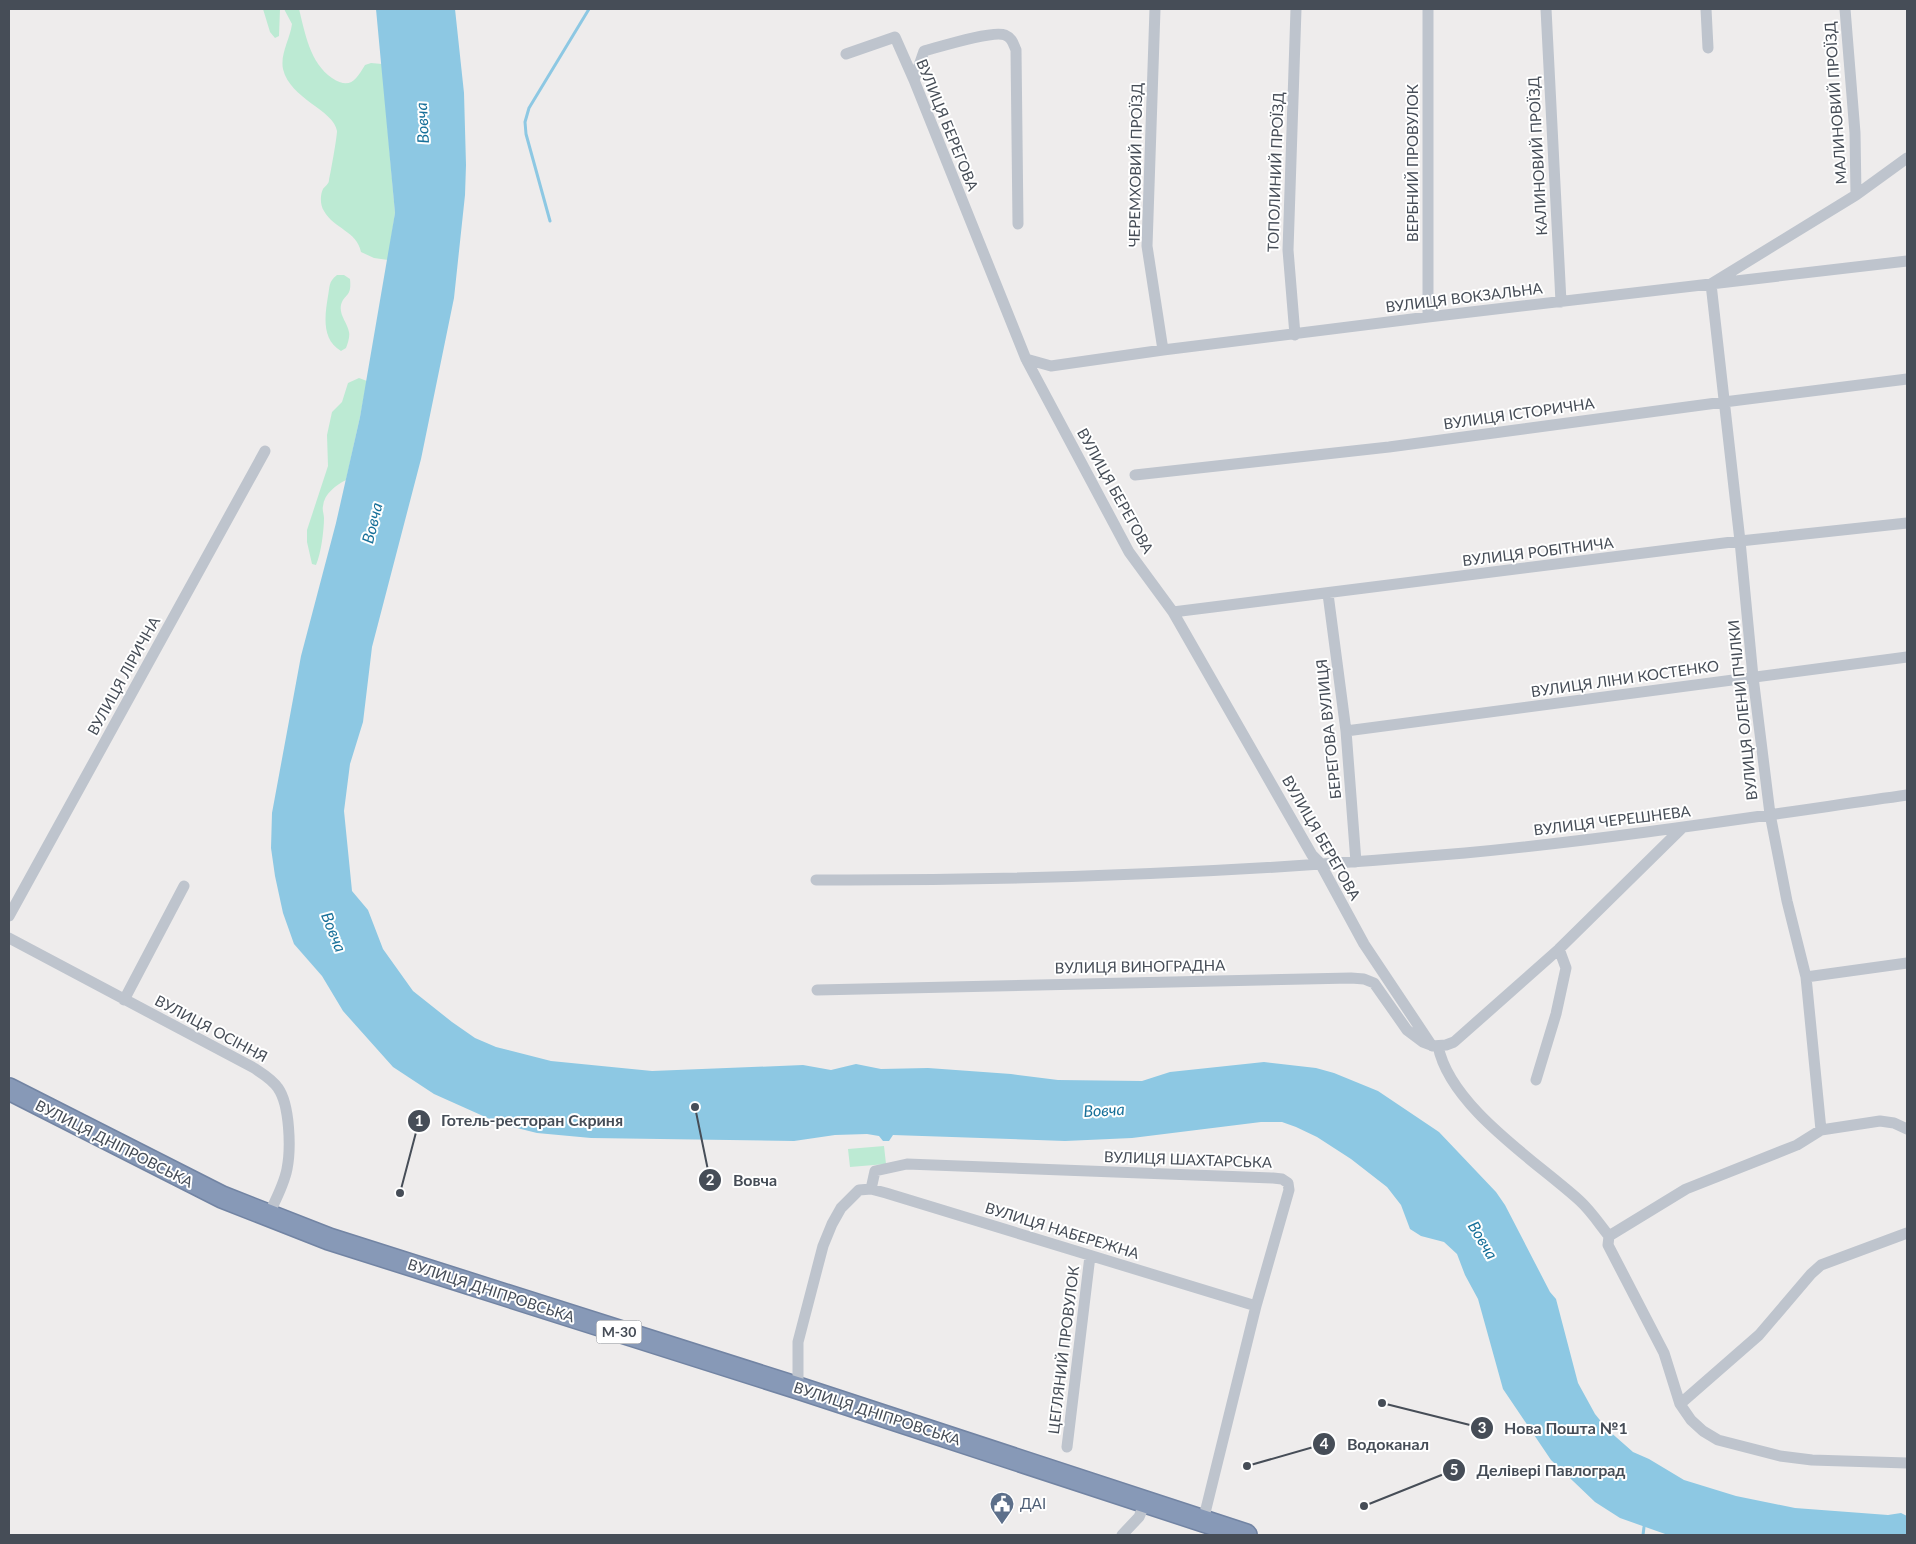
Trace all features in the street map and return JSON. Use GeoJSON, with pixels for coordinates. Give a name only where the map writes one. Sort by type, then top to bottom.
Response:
{"type":"FeatureCollection","features":[{"type":"Feature","properties":{"kind":"highway","name":"ВУЛИЦЯ ДНІПРОВСЬКА"},"geometry":{"type":"LineString","coordinates":[[9,1089],[176,1176],[268,1216],[375,1254],[798,1388],[1243,1535]]}},
{"type":"Feature","properties":{"kind":"street","name":"ЧЕРЕМХОВИЙ ПРОЇЗД"},"geometry":{"type":"LineString","coordinates":[[1155,9],[1147,246],[1163,350]]}},
{"type":"Feature","properties":{"kind":"street","name":"ТОПОЛИНИЙ ПРОЇЗД"},"geometry":{"type":"LineString","coordinates":[[1295,335],[1288,250],[1296,9]]}},
{"type":"Feature","properties":{"kind":"street","name":"ВЕРБНИЙ ПРОВУЛОК"},"geometry":{"type":"LineString","coordinates":[[1428,9],[1428,317]]}},
{"type":"Feature","properties":{"kind":"street","name":"КАЛИНОВИЙ ПРОЇЗД"},"geometry":{"type":"LineString","coordinates":[[1546,9],[1561,302]]}},
{"type":"Feature","properties":{"kind":"street"},"geometry":{"type":"LineString","coordinates":[[1706,9],[1708,48]]}},
{"type":"Feature","properties":{"kind":"street","name":"МАЛИНОВИЙ ПРОЇЗД"},"geometry":{"type":"LineString","coordinates":[[1845,9],[1855,133],[1856,195]]}},
{"type":"Feature","properties":{"kind":"street"},"geometry":{"type":"LineString","coordinates":[[914,80],[924,51],[979,37],[1002,34],[1012,40],[1016,50],[1018,224]]}},
{"type":"Feature","properties":{"kind":"street","name":"ВУЛИЦЯ БЕРЕГОВА"},"geometry":{"type":"LineString","coordinates":[[846,54],[895,38],[914,80],[1026,359],[1129,552],[1173,612],[1312,855],[1320,863],[1364,944],[1435,1046],[1464,1098],[1528,1159],[1581,1202],[1609,1236]]}},
{"type":"Feature","properties":{"kind":"street"},"geometry":{"type":"LineString","coordinates":[[1711,284],[1856,195],[1907,158]]}},
{"type":"Feature","properties":{"kind":"street","name":"ВУЛИЦЯ ВОКЗАЛЬНА"},"geometry":{"type":"LineString","coordinates":[[1026,359],[1051,366],[1428,317],[1907,261]]}},
{"type":"Feature","properties":{"kind":"street","name":"ВУЛИЦЯ ОЛЕНИ ПЧІЛКИ"},"geometry":{"type":"LineString","coordinates":[[1711,284],[1740,541],[1753,677],[1770,814],[1787,901],[1806,978],[1821,1130]]}},
{"type":"Feature","properties":{"kind":"street","name":"ВУЛИЦЯ ІСТОРИЧНА"},"geometry":{"type":"LineString","coordinates":[[1135,475],[1389,447],[1907,379]]}},
{"type":"Feature","properties":{"kind":"street","name":"ВУЛИЦЯ ЛІРИЧНА"},"geometry":{"type":"LineString","coordinates":[[9,916],[265,450]]}},
{"type":"Feature","properties":{"kind":"street","name":"ВУЛИЦЯ РОБІТНИЧА"},"geometry":{"type":"LineString","coordinates":[[1173,612],[1740,541],[1907,523]]}},
{"type":"Feature","properties":{"kind":"street","name":"БЕРЕГОВА ВУЛИЦЯ"},"geometry":{"type":"LineString","coordinates":[[1328,594],[1346,731],[1356,862]]}},
{"type":"Feature","properties":{"kind":"street","name":"ВУЛИЦЯ ЛІНИ КОСТЕНКО"},"geometry":{"type":"LineString","coordinates":[[1346,731],[1907,657]]}},
{"type":"Feature","properties":{"kind":"street","name":"ВУЛИЦЯ ЧЕРЕШНЕВА"},"geometry":{"type":"LineString","coordinates":[[1320,863],[1356,862],[1534,846],[1682,828],[1907,795]]}},
{"type":"Feature","properties":{"kind":"street"},"geometry":{"type":"LineString","coordinates":[[1435,1046],[1454,1042],[1559,949],[1682,828]]}},
{"type":"Feature","properties":{"kind":"street"},"geometry":{"type":"LineString","coordinates":[[816,880],[931,881],[1147,875],[1320,863]]}},
{"type":"Feature","properties":{"kind":"street"},"geometry":{"type":"LineString","coordinates":[[124,1000],[184,886]]}},
{"type":"Feature","properties":{"kind":"street","name":"ВУЛИЦЯ ОСІННЯ"},"geometry":{"type":"LineString","coordinates":[[9,938],[254,1068],[271,1079],[280,1090],[286,1109],[288,1159],[284,1179],[268,1216]]}},
{"type":"Feature","properties":{"kind":"street"},"geometry":{"type":"LineString","coordinates":[[1536,1080],[1556,1014],[1566,968],[1559,949]]}},
{"type":"Feature","properties":{"kind":"street"},"geometry":{"type":"LineString","coordinates":[[1806,978],[1907,963]]}},
{"type":"Feature","properties":{"kind":"street","name":"ВУЛИЦЯ ВИНОГРАДНА"},"geometry":{"type":"LineString","coordinates":[[817,990],[1364,979],[1374,983],[1407,1030],[1423,1042],[1435,1046]]}},
{"type":"Feature","properties":{"kind":"street"},"geometry":{"type":"LineString","coordinates":[[1907,1129],[1894,1123],[1880,1121],[1821,1130],[1797,1145],[1686,1189],[1609,1236],[1608,1245],[1664,1353],[1680,1404],[1697,1426],[1718,1440],[1780,1456],[1812,1460],[1907,1463]]}},
{"type":"Feature","properties":{"kind":"street","name":"ВУЛИЦЯ ШАХТАРСЬКА"},"geometry":{"type":"LineString","coordinates":[[871,1189],[875,1171],[907,1164],[1282,1179],[1288,1183],[1289,1190],[1256,1306],[1203,1521]]}},
{"type":"Feature","properties":{"kind":"street","name":"ВУЛИЦЯ НАБЕРЕЖНА"},"geometry":{"type":"LineString","coordinates":[[798,1388],[798,1342],[823,1246],[841,1208],[859,1190],[871,1189],[1256,1306]]}},
{"type":"Feature","properties":{"kind":"street"},"geometry":{"type":"LineString","coordinates":[[1680,1404],[1759,1335],[1811,1274],[1821,1265],[1907,1233]]}},
{"type":"Feature","properties":{"kind":"street","name":"ЦЕГЛЯНИЙ ПРОВУЛОК"},"geometry":{"type":"LineString","coordinates":[[1067,1447],[1090,1256]]}},
{"type":"Feature","properties":{"kind":"street"},"geometry":{"type":"LineString","coordinates":[[1122,1535],[1139,1517],[1145,1503]]}},
{"type":"Feature","properties":{"kind":"green space"},"geometry":{"type":"Polygon","coordinates":[[[263,9],[280,9],[279,36],[275,38],[270,32],[263,9]]]}},
{"type":"Feature","properties":{"kind":"green space"},"geometry":{"type":"Polygon","coordinates":[[[284,9],[299,9],[313,56],[325,72],[338,82],[352,82],[365,65],[371,63],[382,64],[395,213],[388,260],[374,258],[361,252],[355,239],[333,222],[323,209],[321,194],[329,181],[337,131],[328,117],[302,96],[287,79],[282,63],[292,24],[284,9]]]}},
{"type":"Feature","properties":{"kind":"green space"},"geometry":{"type":"Polygon","coordinates":[[[337,275],[344,275],[350,279],[349,292],[341,305],[349,338],[346,348],[341,351],[330,340],[326,326],[330,285],[337,275]]]}},
{"type":"Feature","properties":{"kind":"green space"},"geometry":{"type":"Polygon","coordinates":[[[359,378],[367,381],[346,480],[331,490],[324,502],[323,535],[316,565],[312,564],[307,542],[307,530],[328,466],[327,435],[332,412],[342,402],[348,383],[359,378]]]}},
{"type":"Feature","properties":{"kind":"green space"},"geometry":{"type":"Polygon","coordinates":[[[884,1146],[886,1164],[850,1167],[848,1149],[884,1146]]]}},
{"type":"Feature","properties":{"kind":"water"},"geometry":{"type":"Polygon","coordinates":[[[376,9],[455,9],[464,93],[465,195],[454,298],[421,459],[372,647],[363,722],[350,764],[344,811],[352,891],[368,910],[383,949],[413,991],[475,1038],[496,1047],[551,1061],[652,1071],[803,1065],[831,1070],[856,1064],[881,1069],[928,1068],[1011,1074],[1058,1080],[1142,1081],[1170,1072],[1264,1062],[1316,1068],[1334,1073],[1378,1091],[1439,1132],[1496,1192],[1505,1205],[1550,1292],[1556,1299],[1578,1383],[1595,1414],[1608,1430],[1633,1452],[1649,1459],[1684,1480],[1736,1496],[1795,1508],[1888,1515],[1901,1513],[1907,1516],[1907,1535],[1668,1535],[1620,1518],[1595,1502],[1551,1460],[1503,1389],[1478,1299],[1465,1275],[1457,1254],[1444,1242],[1421,1236],[1410,1229],[1401,1205],[1387,1187],[1351,1159],[1317,1137],[1282,1122],[1261,1122],[1132,1138],[1065,1141],[893,1135],[889,1141],[883,1141],[879,1136],[867,1134],[835,1135],[794,1141],[591,1138],[537,1133],[501,1124],[434,1094],[393,1067],[343,1011],[322,976],[294,944],[283,913],[271,848],[272,813],[301,656],[336,523],[360,417],[395,213],[376,9]]]}},
{"type":"Feature","properties":{"kind":"waterway"},"geometry":{"type":"LineString","coordinates":[[550,221],[526,134],[525,122],[529,108],[589,9]]}},
{"type":"Feature","properties":{"kind":"waterway"},"geometry":{"type":"LineString","coordinates":[[1643,1535],[1644,1527]]}},
{"type":"Feature","properties":{"kind":"place","name":"Вовча"},"geometry":{"type":"Point","coordinates":[695,1107]}},
{"type":"Feature","properties":{"kind":"place","name":"Готель-ресторан Скриня"},"geometry":{"type":"Point","coordinates":[400,1193]}},
{"type":"Feature","properties":{"kind":"place","name":"Нова Пошта №1"},"geometry":{"type":"Point","coordinates":[1382,1403]}},
{"type":"Feature","properties":{"kind":"place","name":"Водоканал"},"geometry":{"type":"Point","coordinates":[1247,1466]}},
{"type":"Feature","properties":{"kind":"place","name":"Делівері Павлоград"},"geometry":{"type":"Point","coordinates":[1364,1506]}},
{"type":"Feature","properties":{"kind":"place","name":"ДАІ"},"geometry":{"type":"Point","coordinates":[1002,1525]}}]}
